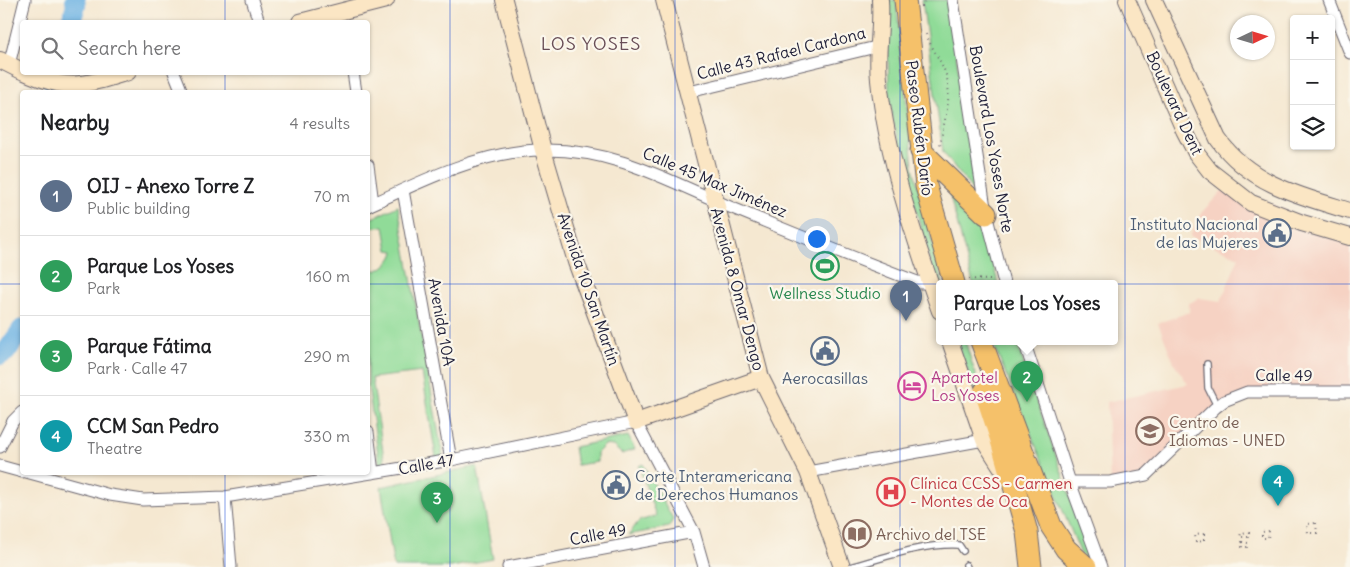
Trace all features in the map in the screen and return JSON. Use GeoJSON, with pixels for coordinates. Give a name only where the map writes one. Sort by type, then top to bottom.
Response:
{"type":"FeatureCollection","features":[{"type":"Feature","properties":{"kind":"highway","name":"Paseo Rubén Darío"},"geometry":{"type":"LineString","coordinates":[[913,4],[921,151],[932,211],[953,280]]}},
{"type":"Feature","properties":{"kind":"highway"},"geometry":{"type":"LineString","coordinates":[[921,151],[986,214]]}},
{"type":"Feature","properties":{"kind":"highway"},"geometry":{"type":"LineString","coordinates":[[969,345],[1000,437],[1027,532],[1031,567]]}},
{"type":"Feature","properties":{"kind":"highway"},"geometry":{"type":"LineString","coordinates":[[983,345],[1051,526],[1066,549],[1086,567]]}},
{"type":"Feature","properties":{"kind":"street"},"geometry":{"type":"LineString","coordinates":[[23,20],[25,0]]}},
{"type":"Feature","properties":{"kind":"street"},"geometry":{"type":"LineString","coordinates":[[252,0],[258,20]]}},
{"type":"Feature","properties":{"kind":"street"},"geometry":{"type":"LineString","coordinates":[[318,20],[345,17],[386,0]]}},
{"type":"Feature","properties":{"kind":"street","name":"Avenida 10 San Martín"},"geometry":{"type":"LineString","coordinates":[[504,0],[543,150],[576,262],[636,422],[694,532],[704,567]]}},
{"type":"Feature","properties":{"kind":"street","name":"Avenida 8 Omar Dengo"},"geometry":{"type":"LineString","coordinates":[[664,0],[761,378],[808,472],[842,567]]}},
{"type":"Feature","properties":{"kind":"street"},"geometry":{"type":"LineString","coordinates":[[880,0],[879,80],[889,146],[936,300]]}},
{"type":"Feature","properties":{"kind":"street","name":"Boulevard Los Yoses Norte"},"geometry":{"type":"LineString","coordinates":[[953,0],[986,214],[999,280]]}},
{"type":"Feature","properties":{"kind":"street","name":"Boulevard Dent"},"geometry":{"type":"LineString","coordinates":[[1127,0],[1184,130],[1196,154],[1210,171],[1251,203],[1296,221],[1350,238]]}},
{"type":"Feature","properties":{"kind":"street","name":"Boulevard Dent"},"geometry":{"type":"LineString","coordinates":[[1154,0],[1215,132],[1228,154],[1242,167],[1262,179],[1290,192],[1350,211]]}},
{"type":"Feature","properties":{"kind":"street"},"geometry":{"type":"LineString","coordinates":[[1329,0],[1350,52]]}},
{"type":"Feature","properties":{"kind":"street","name":"Calle 43 Rafael Cardona"},"geometry":{"type":"LineString","coordinates":[[689,92],[880,46]]}},
{"type":"Feature","properties":{"kind":"street"},"geometry":{"type":"LineString","coordinates":[[18,69],[20,49]]}},
{"type":"Feature","properties":{"kind":"street"},"geometry":{"type":"LineString","coordinates":[[34,75],[68,88],[118,75]]}},
{"type":"Feature","properties":{"kind":"street"},"geometry":{"type":"LineString","coordinates":[[175,75],[181,90]]}},
{"type":"Feature","properties":{"kind":"street"},"geometry":{"type":"LineString","coordinates":[[354,75],[356,90]]}},
{"type":"Feature","properties":{"kind":"street","name":"Calle 45 Max Jiménez"},"geometry":{"type":"LineString","coordinates":[[370,204],[467,163],[543,150],[614,158],[633,164],[715,201],[902,276],[920,283],[930,283]]}},
{"type":"Feature","properties":{"kind":"street","name":"Avenida 10A"},"geometry":{"type":"LineString","coordinates":[[402,190],[451,460]]}},
{"type":"Feature","properties":{"kind":"street"},"geometry":{"type":"LineString","coordinates":[[951,345],[984,440],[1014,488]]}},
{"type":"Feature","properties":{"kind":"street"},"geometry":{"type":"LineString","coordinates":[[1025,345],[1070,482],[1101,567]]}},
{"type":"Feature","properties":{"kind":"street","name":"Calle 47"},"geometry":{"type":"LineString","coordinates":[[370,473],[451,460],[636,422],[761,378]]}},
{"type":"Feature","properties":{"kind":"street","name":"Calle 49"},"geometry":{"type":"LineString","coordinates":[[1070,482],[1110,482],[1146,475],[1224,401],[1247,392],[1350,392]]}},
{"type":"Feature","properties":{"kind":"street"},"geometry":{"type":"LineString","coordinates":[[0,447],[13,421],[20,414]]}},
{"type":"Feature","properties":{"kind":"street"},"geometry":{"type":"LineString","coordinates":[[808,472],[984,440]]}},
{"type":"Feature","properties":{"kind":"street"},"geometry":{"type":"LineString","coordinates":[[370,448],[373,473]]}},
{"type":"Feature","properties":{"kind":"street","name":"Calle 47"},"geometry":{"type":"LineString","coordinates":[[0,466],[20,471]]}},
{"type":"Feature","properties":{"kind":"street","name":"Calle 47"},"geometry":{"type":"LineString","coordinates":[[35,475],[110,495],[135,499],[225,497],[361,475]]}},
{"type":"Feature","properties":{"kind":"street"},"geometry":{"type":"LineString","coordinates":[[225,497],[231,567]]}},
{"type":"Feature","properties":{"kind":"street","name":"Calle 49"},"geometry":{"type":"LineString","coordinates":[[508,567],[694,532]]}},
{"type":"Feature","properties":{"kind":"lane"},"geometry":{"type":"LineString","coordinates":[[1207,364],[1208,388],[1211,396],[1216,404],[1224,401]]}},
{"type":"Feature","properties":{"kind":"lane"},"geometry":{"type":"LineString","coordinates":[[849,567],[948,544],[959,545],[963,551]]}},
{"type":"Feature","properties":{"kind":"lane"},"geometry":{"type":"LineString","coordinates":[[880,567],[883,558]]}},
{"type":"Feature","properties":{"kind":"path"},"geometry":{"type":"LineString","coordinates":[[913,4],[924,0]]}},
{"type":"Feature","properties":{"kind":"path"},"geometry":{"type":"LineString","coordinates":[[924,30],[946,74],[948,87],[949,99],[939,152],[940,170]]}},
{"type":"Feature","properties":{"kind":"path"},"geometry":{"type":"LineString","coordinates":[[966,280],[974,278],[986,280]]}},
{"type":"Feature","properties":{"kind":"path"},"geometry":{"type":"LineString","coordinates":[[1316,523],[1317,533],[1308,533],[1307,524],[1316,523]]}},
{"type":"Feature","properties":{"kind":"path"},"geometry":{"type":"LineString","coordinates":[[1195,534],[1204,534],[1204,541],[1196,542],[1195,534]]}},
{"type":"Feature","properties":{"kind":"shaded area"},"geometry":{"type":"Polygon","coordinates":[[[1227,186],[1350,237],[1350,392],[1236,395],[1146,475],[1110,482],[1107,402],[1188,384],[1174,363],[1158,323],[1190,312],[1188,304],[1199,298],[1221,301],[1239,257],[1190,236],[1202,212],[1227,186]]]}},
{"type":"Feature","properties":{"kind":"green space"},"geometry":{"type":"Polygon","coordinates":[[[887,0],[896,0],[913,167],[942,280],[936,280],[936,285],[893,122],[889,95],[887,0]]]}},
{"type":"Feature","properties":{"kind":"green space"},"geometry":{"type":"Polygon","coordinates":[[[922,0],[948,0],[977,196],[943,152],[922,0]]]}},
{"type":"Feature","properties":{"kind":"green space"},"geometry":{"type":"Polygon","coordinates":[[[945,177],[981,218],[997,280],[972,280],[945,177]]]}},
{"type":"Feature","properties":{"kind":"green space"},"geometry":{"type":"Polygon","coordinates":[[[398,206],[443,457],[380,468],[370,398],[370,266],[376,271],[379,270],[390,260],[393,254],[394,251],[388,250],[384,226],[370,228],[370,219],[398,206]],[[422,372],[372,378],[385,465],[436,457],[422,372]]]}},
{"type":"Feature","properties":{"kind":"green space"},"geometry":{"type":"Polygon","coordinates":[[[958,345],[966,345],[1005,467],[958,345]]]}},
{"type":"Feature","properties":{"kind":"green space"},"geometry":{"type":"Polygon","coordinates":[[[994,345],[1017,345],[1094,565],[1081,554],[994,345]]]}},
{"type":"Feature","properties":{"kind":"green space"},"geometry":{"type":"Polygon","coordinates":[[[628,436],[635,449],[622,454],[613,446],[605,445],[597,453],[597,462],[577,465],[574,447],[628,436]]]}},
{"type":"Feature","properties":{"kind":"green space"},"geometry":{"type":"Polygon","coordinates":[[[643,464],[673,519],[669,527],[628,535],[639,521],[656,516],[639,466],[643,464]]]}},
{"type":"Feature","properties":{"kind":"green space"},"geometry":{"type":"Polygon","coordinates":[[[477,466],[493,559],[451,567],[394,567],[381,487],[477,466]]]}},
{"type":"Feature","properties":{"kind":"waterway"},"geometry":{"type":"LineString","coordinates":[[72,20],[76,5],[75,0]]}},
{"type":"Feature","properties":{"kind":"waterway"},"geometry":{"type":"LineString","coordinates":[[54,90],[57,75]]}},
{"type":"Feature","properties":{"kind":"waterway"},"geometry":{"type":"LineString","coordinates":[[0,355],[6,352],[20,332]]}},
{"type":"Feature","properties":{"kind":"place","name":"Instituto Nacional de las Mujeres"},"geometry":{"type":"Point","coordinates":[1277,233]}},
{"type":"Feature","properties":{"kind":"place","name":"Wellness Studio"},"geometry":{"type":"Point","coordinates":[825,266]}},
{"type":"Feature","properties":{"kind":"place","name":"OIJ - Anexo Torre Z"},"geometry":{"type":"Point","coordinates":[906,321]}},
{"type":"Feature","properties":{"kind":"place","name":"Aerocasillas"},"geometry":{"type":"Point","coordinates":[825,351]}},
{"type":"Feature","properties":{"kind":"place","name":"Apartotel Los Yoses"},"geometry":{"type":"Point","coordinates":[912,386]}},
{"type":"Feature","properties":{"kind":"place","name":"Parque Los Yoses"},"geometry":{"type":"Point","coordinates":[1027,402]}},
{"type":"Feature","properties":{"kind":"place","name":"Centro de Idiomas - UNED"},"geometry":{"type":"Point","coordinates":[1150,431]}},
{"type":"Feature","properties":{"kind":"place","name":"Corte Interamericana de Derechos Humanos"},"geometry":{"type":"Point","coordinates":[616,485]}},
{"type":"Feature","properties":{"kind":"place","name":"Clínica CCSS - Carmen - Montes de Oca"},"geometry":{"type":"Point","coordinates":[891,492]}},
{"type":"Feature","properties":{"kind":"place","name":"CCM San Pedro"},"geometry":{"type":"Point","coordinates":[1278,506]}},
{"type":"Feature","properties":{"kind":"place","name":"Parque Fátima"},"geometry":{"type":"Point","coordinates":[437,523]}},
{"type":"Feature","properties":{"kind":"place","name":"Archivo del TSE"},"geometry":{"type":"Point","coordinates":[857,534]}},
{"type":"Feature","properties":{"kind":"district","name":"LOS YOSES"},"geometry":{"type":"Point","coordinates":[591,43]}}]}
